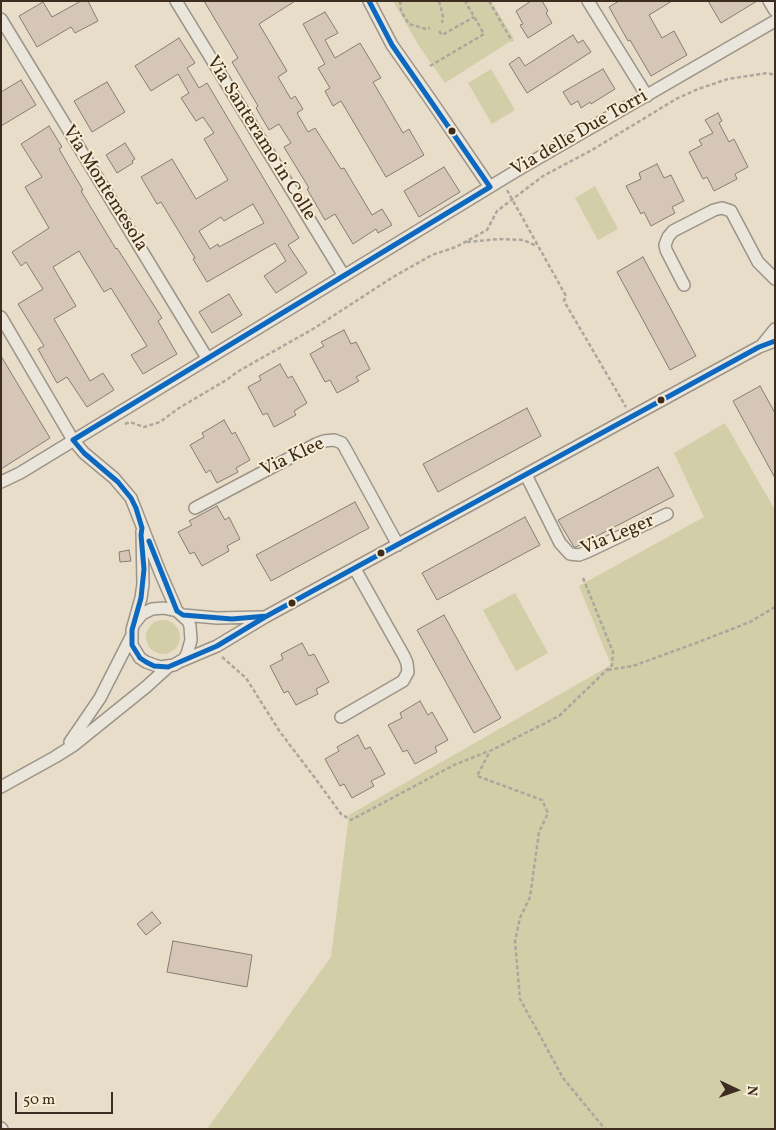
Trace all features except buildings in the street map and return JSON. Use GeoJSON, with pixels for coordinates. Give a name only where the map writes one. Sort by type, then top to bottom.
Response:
{"type":"FeatureCollection","features":[{"type":"Feature","properties":{"kind":"street","name":"Via Santeramo in Colle"},"geometry":{"type":"LineString","coordinates":[[176,1],[344,276]]}},
{"type":"Feature","properties":{"kind":"street"},"geometry":{"type":"LineString","coordinates":[[369,1],[392,45],[490,187]]}},
{"type":"Feature","properties":{"kind":"street"},"geometry":{"type":"LineString","coordinates":[[588,1],[647,96]]}},
{"type":"Feature","properties":{"kind":"street"},"geometry":{"type":"LineString","coordinates":[[769,1],[775,11]]}},
{"type":"Feature","properties":{"kind":"street","name":"Via Montemesola"},"geometry":{"type":"LineString","coordinates":[[1,19],[207,358]]}},
{"type":"Feature","properties":{"kind":"street","name":"Via delle Due Torri"},"geometry":{"type":"LineString","coordinates":[[1,482],[20,473],[501,180],[775,21]]}},
{"type":"Feature","properties":{"kind":"street"},"geometry":{"type":"LineString","coordinates":[[684,285],[666,250],[665,246],[668,237],[673,231],[714,210],[722,208],[731,211],[758,262],[775,279]]}},
{"type":"Feature","properties":{"kind":"street"},"geometry":{"type":"LineString","coordinates":[[1,317],[80,450],[110,474],[126,490],[136,508],[162,578],[180,613],[190,626],[191,640],[186,654],[106,720],[64,752],[1,787]]}},
{"type":"Feature","properties":{"kind":"street"},"geometry":{"type":"LineString","coordinates":[[759,347],[775,329]]}},
{"type":"Feature","properties":{"kind":"street"},"geometry":{"type":"LineString","coordinates":[[131,637],[132,645],[136,652],[146,662],[154,666],[174,665],[213,648],[265,617],[759,347],[775,341]]}},
{"type":"Feature","properties":{"kind":"street","name":"Via Klee"},"geometry":{"type":"LineString","coordinates":[[196,508],[316,444],[334,440],[342,443],[398,546]]}},
{"type":"Feature","properties":{"kind":"street","name":"Via Leger"},"geometry":{"type":"LineString","coordinates":[[526,475],[560,543],[570,554],[579,555],[587,552],[667,514]]}},
{"type":"Feature","properties":{"kind":"street"},"geometry":{"type":"LineString","coordinates":[[64,752],[100,698],[131,637],[143,584],[142,528]]}},
{"type":"Feature","properties":{"kind":"street"},"geometry":{"type":"LineString","coordinates":[[341,717],[402,681],[408,672],[404,656],[355,569]]}},
{"type":"Feature","properties":{"kind":"street"},"geometry":{"type":"LineString","coordinates":[[134,624],[142,614],[152,609],[164,608],[180,613],[217,618],[265,617]]}},
{"type":"Feature","properties":{"kind":"path"},"geometry":{"type":"LineString","coordinates":[[400,1],[401,11],[409,24],[426,29],[430,28]]}},
{"type":"Feature","properties":{"kind":"path"},"geometry":{"type":"LineString","coordinates":[[440,1],[443,16],[442,23]]}},
{"type":"Feature","properties":{"kind":"path"},"geometry":{"type":"LineString","coordinates":[[430,66],[484,34],[465,1]]}},
{"type":"Feature","properties":{"kind":"path"},"geometry":{"type":"LineString","coordinates":[[489,1],[512,40]]}},
{"type":"Feature","properties":{"kind":"path"},"geometry":{"type":"LineString","coordinates":[[440,31],[442,35],[474,17]]}},
{"type":"Feature","properties":{"kind":"path"},"geometry":{"type":"LineString","coordinates":[[115,415],[121,425],[130,422],[144,427],[160,422],[237,372],[313,329],[393,277],[432,255],[456,247],[487,230],[497,211],[543,176],[592,150],[676,99],[728,79],[767,73],[775,74]]}},
{"type":"Feature","properties":{"kind":"path"},"geometry":{"type":"LineString","coordinates":[[501,180],[566,296],[564,301],[631,417]]}},
{"type":"Feature","properties":{"kind":"path"},"geometry":{"type":"LineString","coordinates":[[465,242],[500,239],[523,240],[538,247]]}},
{"type":"Feature","properties":{"kind":"path"},"geometry":{"type":"LineString","coordinates":[[213,648],[246,678],[280,732],[341,814],[351,820],[454,765],[490,751],[559,716],[612,665],[613,652],[583,578]]}},
{"type":"Feature","properties":{"kind":"path"},"geometry":{"type":"LineString","coordinates":[[606,670],[633,666],[696,643],[750,622],[775,607]]}},
{"type":"Feature","properties":{"kind":"path"},"geometry":{"type":"LineString","coordinates":[[490,751],[477,776],[542,800],[548,813],[539,832],[530,897],[520,918],[515,941],[520,999],[563,1078],[604,1129]]}},
{"type":"Feature","properties":{"kind":"shaded area"},"geometry":{"type":"Polygon","coordinates":[[[393,1],[491,1],[514,39],[445,83],[419,46],[393,1]]]}},
{"type":"Feature","properties":{"kind":"shaded area"},"geometry":{"type":"Polygon","coordinates":[[[491,69],[515,110],[492,124],[468,83],[491,69]]]}},
{"type":"Feature","properties":{"kind":"shaded area"},"geometry":{"type":"Polygon","coordinates":[[[595,186],[618,229],[598,240],[575,198],[595,186]]]}},
{"type":"Feature","properties":{"kind":"shaded area"},"geometry":{"type":"Polygon","coordinates":[[[725,423],[775,510],[775,1129],[207,1129],[331,957],[349,815],[611,665],[579,586],[704,517],[674,453],[725,423]]]}},
{"type":"Feature","properties":{"kind":"shaded area"},"geometry":{"type":"Polygon","coordinates":[[[515,593],[548,653],[516,671],[483,610],[515,593]]]}},
{"type":"Feature","properties":{"kind":"shaded area"},"geometry":{"type":"Polygon","coordinates":[[[163,620],[175,625],[180,637],[175,649],[163,654],[151,649],[146,637],[151,625],[163,620]]]}},
{"type":"Feature","properties":{"kind":"transit line"},"geometry":{"type":"LineString","coordinates":[[369,1],[392,45],[490,187]]}},
{"type":"Feature","properties":{"kind":"transit line"},"geometry":{"type":"LineString","coordinates":[[73,440],[490,187]]}},
{"type":"Feature","properties":{"kind":"transit line"},"geometry":{"type":"LineString","coordinates":[[73,440],[84,453],[118,482],[131,498],[136,508],[142,528],[144,569],[141,598],[132,630],[132,645],[140,658],[146,662],[154,666],[168,667],[217,646],[265,617],[759,347],[775,341]]}},
{"type":"Feature","properties":{"kind":"transit line"},"geometry":{"type":"LineString","coordinates":[[149,541],[177,611],[183,615],[232,619],[267,616]]}}]}
